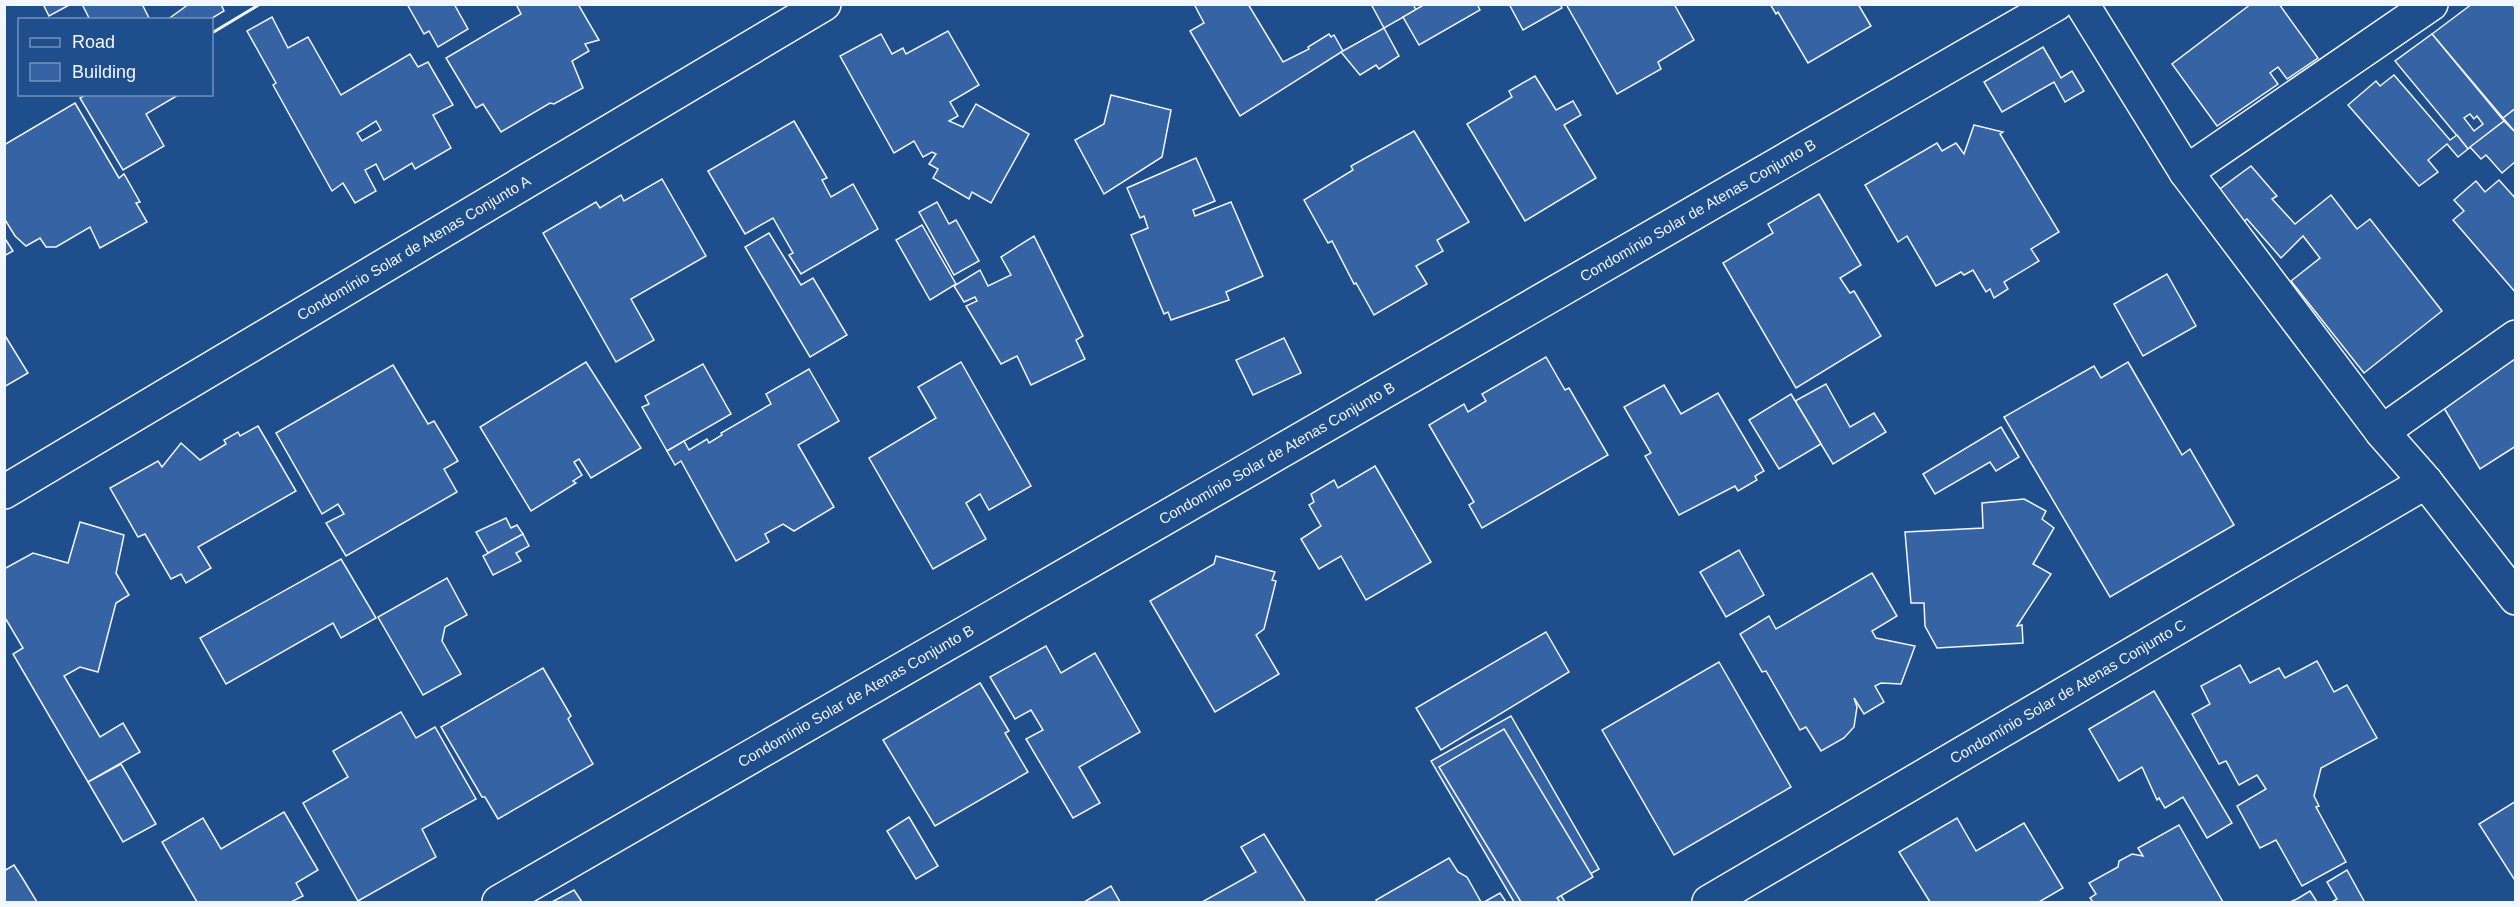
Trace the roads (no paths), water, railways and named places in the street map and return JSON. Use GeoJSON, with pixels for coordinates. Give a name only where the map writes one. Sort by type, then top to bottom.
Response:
{"type":"FeatureCollection","features":[{"type":"Feature","properties":{"kind":"street","name":"Condomínio Solar de Atenas Conjunto A"},"geometry":{"type":"LineString","coordinates":[[4,492],[824,4]]}},
{"type":"Feature","properties":{"kind":"street","name":"Condomínio Solar de Atenas Conjunto B"},"geometry":{"type":"LineString","coordinates":[[499,903],[2056,4]]}},
{"type":"Feature","properties":{"kind":"street"},"geometry":{"type":"LineString","coordinates":[[2082,4],[2186,172],[2382,432],[2426,482],[2516,598]]}},
{"type":"Feature","properties":{"kind":"street"},"geometry":{"type":"LineString","coordinates":[[2186,172],[2431,4]]}},
{"type":"Feature","properties":{"kind":"street"},"geometry":{"type":"LineString","coordinates":[[2382,432],[2516,337]]}},
{"type":"Feature","properties":{"kind":"street","name":"Condomínio Solar de Atenas Conjunto C"},"geometry":{"type":"LineString","coordinates":[[1709,903],[2426,482]]}}]}
